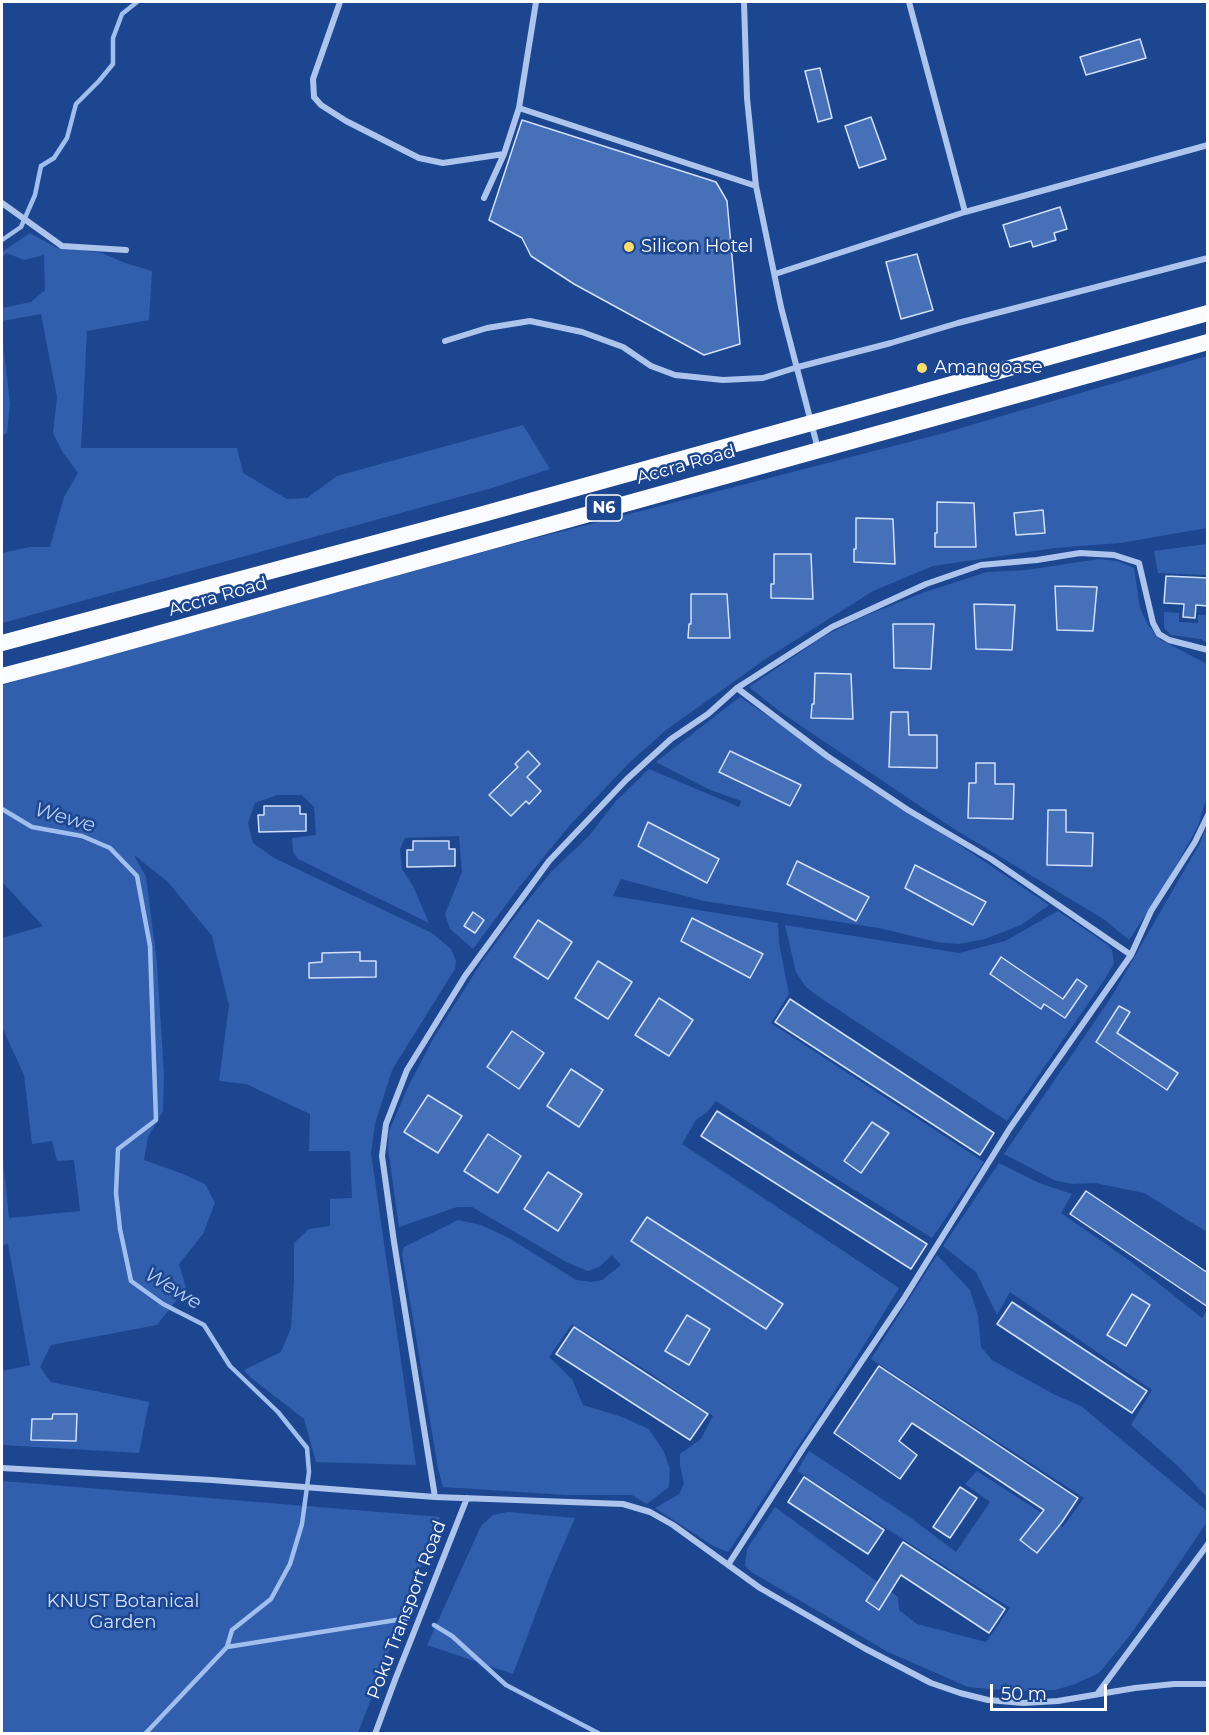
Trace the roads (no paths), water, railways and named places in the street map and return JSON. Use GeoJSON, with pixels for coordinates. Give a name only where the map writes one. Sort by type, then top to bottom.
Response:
{"type":"FeatureCollection","features":[{"type":"Feature","properties":{"kind":"highway","name":"Accra Road"},"geometry":{"type":"LineString","coordinates":[[2,643],[476,516],[1208,313]]}},
{"type":"Feature","properties":{"kind":"highway","name":"Accra Road"},"geometry":{"type":"LineString","coordinates":[[2,675],[155,635],[1208,342]]}},
{"type":"Feature","properties":{"kind":"street"},"geometry":{"type":"LineString","coordinates":[[340,2],[313,79],[314,97],[321,105],[346,121],[419,158],[443,163],[504,154]]}},
{"type":"Feature","properties":{"kind":"street"},"geometry":{"type":"LineString","coordinates":[[484,198],[504,154],[519,108],[536,2]]}},
{"type":"Feature","properties":{"kind":"street"},"geometry":{"type":"LineString","coordinates":[[744,2],[747,98],[756,186],[774,274],[818,449]]}},
{"type":"Feature","properties":{"kind":"street"},"geometry":{"type":"LineString","coordinates":[[909,2],[965,212]]}},
{"type":"Feature","properties":{"kind":"street"},"geometry":{"type":"LineString","coordinates":[[519,108],[756,186]]}},
{"type":"Feature","properties":{"kind":"street"},"geometry":{"type":"LineString","coordinates":[[774,274],[965,212],[1208,145]]}},
{"type":"Feature","properties":{"kind":"street"},"geometry":{"type":"LineString","coordinates":[[2,203],[62,246],[126,250]]}},
{"type":"Feature","properties":{"kind":"street"},"geometry":{"type":"LineString","coordinates":[[445,341],[487,328],[530,321],[582,332],[623,347],[651,366],[675,375],[723,380],[763,378],[1208,258]]}},
{"type":"Feature","properties":{"kind":"street"},"geometry":{"type":"LineString","coordinates":[[435,1497],[382,1155],[386,1124],[407,1070],[465,976],[549,861],[626,780],[671,739],[708,714],[737,688],[832,627],[926,584],[981,565],[1080,553],[1114,555],[1139,563],[1153,623],[1159,634],[1169,640],[1208,650]]}},
{"type":"Feature","properties":{"kind":"street"},"geometry":{"type":"LineString","coordinates":[[737,688],[827,756],[908,810],[991,859],[1131,956]]}},
{"type":"Feature","properties":{"kind":"street"},"geometry":{"type":"LineString","coordinates":[[728,1565],[903,1300],[1010,1128],[1131,956],[1151,911],[1185,860],[1208,815]]}},
{"type":"Feature","properties":{"kind":"street"},"geometry":{"type":"LineString","coordinates":[[2,1468],[435,1497],[623,1504],[650,1512],[673,1525],[760,1588],[864,1648],[931,1683],[960,1693],[988,1700],[1023,1703],[1058,1701],[1164,1685],[1208,1684]]}},
{"type":"Feature","properties":{"kind":"street","name":"Poku Transport Road"},"geometry":{"type":"LineString","coordinates":[[375,1734],[394,1680],[467,1498]]}},
{"type":"Feature","properties":{"kind":"street"},"geometry":{"type":"LineString","coordinates":[[1098,1694],[1208,1544]]}},
{"type":"Feature","properties":{"kind":"waterway","name":"Wewe"},"geometry":{"type":"LineString","coordinates":[[2,240],[21,227],[35,195],[41,166],[54,158],[67,138],[76,104],[113,64],[113,38],[122,14],[137,2]]}},
{"type":"Feature","properties":{"kind":"waterway","name":"Wewe"},"geometry":{"type":"LineString","coordinates":[[2,809],[32,827],[82,836],[110,848],[137,876],[150,946],[156,1120],[118,1149],[116,1193],[120,1229],[131,1281],[163,1304],[204,1325],[230,1366],[278,1412],[307,1448],[309,1472],[302,1524],[290,1564],[271,1599],[232,1630],[227,1647],[145,1734]]}},
{"type":"Feature","properties":{"kind":"waterway"},"geometry":{"type":"LineString","coordinates":[[227,1647],[409,1618]]}},
{"type":"Feature","properties":{"kind":"waterway"},"geometry":{"type":"LineString","coordinates":[[434,1625],[452,1636],[506,1685],[600,1734]]}},
{"type":"Feature","properties":{"kind":"place","name":"Silicon Hotel"},"geometry":{"type":"Point","coordinates":[629,247]}},
{"type":"Feature","properties":{"kind":"place","name":"Amangoase"},"geometry":{"type":"Point","coordinates":[922,368]}},
{"type":"Feature","properties":{"kind":"park label","name":"KNUST Botanical Garden"},"geometry":{"type":"Point","coordinates":[123,1612]}}]}
